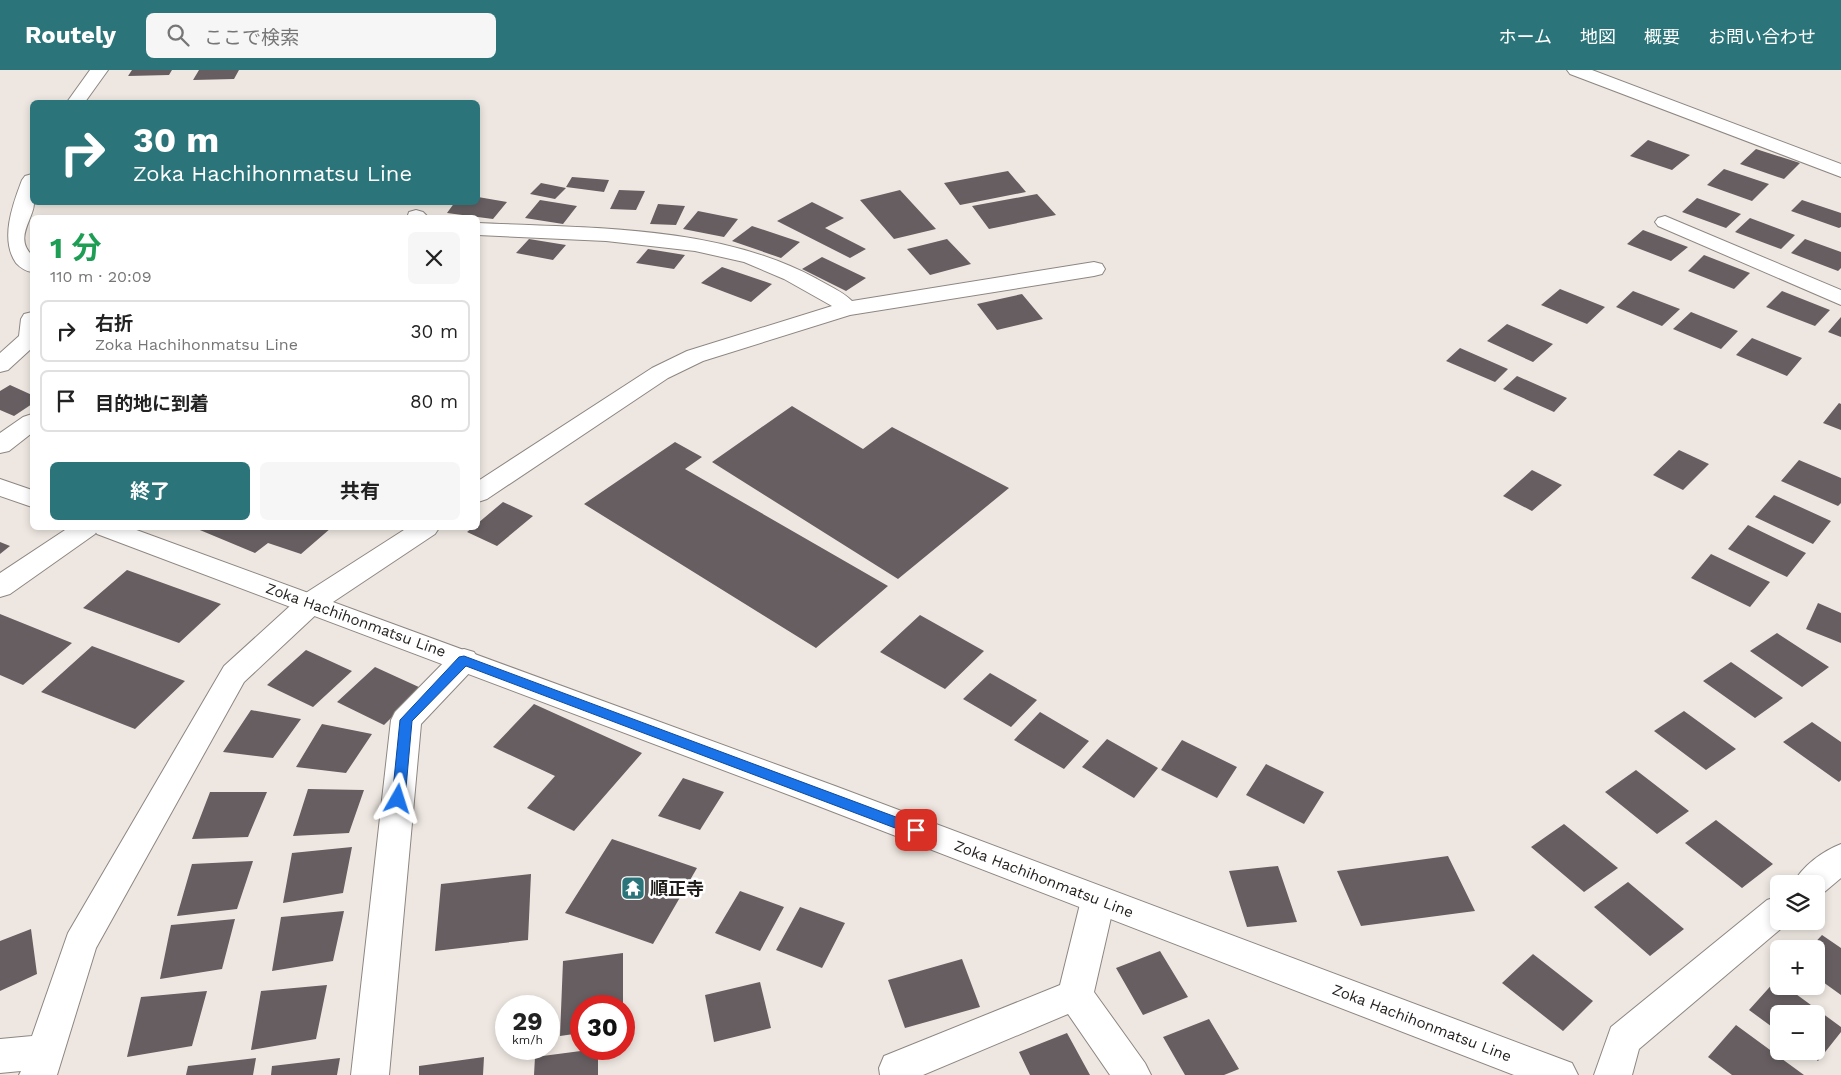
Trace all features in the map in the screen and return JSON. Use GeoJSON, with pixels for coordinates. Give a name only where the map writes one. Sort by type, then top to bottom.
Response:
{"type":"FeatureCollection","features":[{"type":"Feature","properties":{"kind":"street"},"geometry":{"type":"LineString","coordinates":[[77,100],[99,70]]}},
{"type":"Feature","properties":{"kind":"street"},"geometry":{"type":"LineString","coordinates":[[1576,70],[1841,171]]}},
{"type":"Feature","properties":{"kind":"street"},"geometry":{"type":"LineString","coordinates":[[30,185],[14,229],[17,252],[30,264]]}},
{"type":"Feature","properties":{"kind":"street"},"geometry":{"type":"LineString","coordinates":[[1665,222],[1839,295]]}},
{"type":"Feature","properties":{"kind":"street"},"geometry":{"type":"LineString","coordinates":[[480,229],[606,235],[695,245],[750,256],[792,274],[837,299],[847,309]]}},
{"type":"Feature","properties":{"kind":"street"},"geometry":{"type":"LineString","coordinates":[[480,492],[660,373],[696,356],[847,309],[1094,268]]}},
{"type":"Feature","properties":{"kind":"street"},"geometry":{"type":"LineString","coordinates":[[0,365],[30,338]]}},
{"type":"Feature","properties":{"kind":"street"},"geometry":{"type":"LineString","coordinates":[[0,445],[30,423]]}},
{"type":"Feature","properties":{"kind":"street"},"geometry":{"type":"LineString","coordinates":[[0,487],[30,498]]}},
{"type":"Feature","properties":{"kind":"street"},"geometry":{"type":"LineString","coordinates":[[0,588],[83,530]]}},
{"type":"Feature","properties":{"kind":"street","name":"Zoka Hachihonmatsu Line"},"geometry":{"type":"LineString","coordinates":[[111,530],[464,660],[1559,1075]]}},
{"type":"Feature","properties":{"kind":"street"},"geometry":{"type":"LineString","coordinates":[[0,1056],[41,1063],[80,944],[234,674],[311,603],[423,530]]}},
{"type":"Feature","properties":{"kind":"street"},"geometry":{"type":"LineString","coordinates":[[370,1075],[406,720],[464,660]]}},
{"type":"Feature","properties":{"kind":"street"},"geometry":{"type":"LineString","coordinates":[[1821,875],[1841,858]]}},
{"type":"Feature","properties":{"kind":"street"},"geometry":{"type":"LineString","coordinates":[[1098,900],[1075,995],[1132,1075]]}},
{"type":"Feature","properties":{"kind":"street"},"geometry":{"type":"LineString","coordinates":[[1613,1075],[1624,1040],[1770,918]]}},
{"type":"Feature","properties":{"kind":"street"},"geometry":{"type":"LineString","coordinates":[[899,1075],[897,1068],[1075,995]]}},
{"type":"Feature","properties":{"kind":"building"},"geometry":{"type":"Polygon","coordinates":[[[132,70],[172,70],[169,75],[128,76],[132,70]]]}},
{"type":"Feature","properties":{"kind":"building"},"geometry":{"type":"Polygon","coordinates":[[[199,70],[239,70],[234,79],[193,80],[199,70]]]}},
{"type":"Feature","properties":{"kind":"building"},"geometry":{"type":"Polygon","coordinates":[[[1648,140],[1690,155],[1672,170],[1630,156],[1648,140]]]}},
{"type":"Feature","properties":{"kind":"building"},"geometry":{"type":"Polygon","coordinates":[[[1756,149],[1800,163],[1784,179],[1740,164],[1756,149]]]}},
{"type":"Feature","properties":{"kind":"building"},"geometry":{"type":"Polygon","coordinates":[[[1724,169],[1769,184],[1752,201],[1707,185],[1724,169]]]}},
{"type":"Feature","properties":{"kind":"building"},"geometry":{"type":"Polygon","coordinates":[[[1008,171],[1026,192],[960,205],[944,183],[1008,171]]]}},
{"type":"Feature","properties":{"kind":"building"},"geometry":{"type":"Polygon","coordinates":[[[572,177],[609,180],[604,192],[566,187],[572,177]]]}},
{"type":"Feature","properties":{"kind":"building"},"geometry":{"type":"Polygon","coordinates":[[[541,183],[566,188],[555,199],[530,194],[541,183]]]}},
{"type":"Feature","properties":{"kind":"building"},"geometry":{"type":"Polygon","coordinates":[[[619,190],[645,191],[636,210],[610,209],[619,190]]]}},
{"type":"Feature","properties":{"kind":"building"},"geometry":{"type":"Polygon","coordinates":[[[900,190],[936,229],[894,239],[860,200],[900,190]]]}},
{"type":"Feature","properties":{"kind":"building"},"geometry":{"type":"Polygon","coordinates":[[[1037,194],[1056,215],[989,229],[972,206],[1037,194]]]}},
{"type":"Feature","properties":{"kind":"building"},"geometry":{"type":"Polygon","coordinates":[[[480,197],[507,202],[493,219],[480,217],[480,215],[447,213],[453,205],[480,205],[480,197]]]}},
{"type":"Feature","properties":{"kind":"building"},"geometry":{"type":"Polygon","coordinates":[[[1697,198],[1741,214],[1726,228],[1682,212],[1697,198]]]}},
{"type":"Feature","properties":{"kind":"building"},"geometry":{"type":"Polygon","coordinates":[[[540,200],[577,206],[563,224],[525,218],[540,200]]]}},
{"type":"Feature","properties":{"kind":"building"},"geometry":{"type":"Polygon","coordinates":[[[1802,200],[1841,213],[1841,227],[1839,228],[1791,211],[1802,200]]]}},
{"type":"Feature","properties":{"kind":"building"},"geometry":{"type":"Polygon","coordinates":[[[812,202],[844,218],[825,228],[866,249],[850,258],[777,221],[812,202]]]}},
{"type":"Feature","properties":{"kind":"building"},"geometry":{"type":"Polygon","coordinates":[[[658,204],[685,206],[676,225],[650,224],[658,204]]]}},
{"type":"Feature","properties":{"kind":"building"},"geometry":{"type":"Polygon","coordinates":[[[698,211],[738,219],[724,237],[683,229],[698,211]]]}},
{"type":"Feature","properties":{"kind":"building"},"geometry":{"type":"Polygon","coordinates":[[[1750,218],[1795,235],[1781,249],[1735,232],[1750,218]]]}},
{"type":"Feature","properties":{"kind":"building"},"geometry":{"type":"Polygon","coordinates":[[[752,226],[800,242],[781,258],[732,241],[752,226]]]}},
{"type":"Feature","properties":{"kind":"building"},"geometry":{"type":"Polygon","coordinates":[[[1643,230],[1688,247],[1671,261],[1627,244],[1643,230]]]}},
{"type":"Feature","properties":{"kind":"building"},"geometry":{"type":"Polygon","coordinates":[[[529,239],[566,245],[553,260],[516,253],[529,239]]]}},
{"type":"Feature","properties":{"kind":"building"},"geometry":{"type":"Polygon","coordinates":[[[947,239],[971,264],[930,275],[907,249],[947,239]]]}},
{"type":"Feature","properties":{"kind":"building"},"geometry":{"type":"Polygon","coordinates":[[[1805,239],[1841,252],[1841,268],[1838,271],[1791,253],[1805,239]]]}},
{"type":"Feature","properties":{"kind":"building"},"geometry":{"type":"Polygon","coordinates":[[[648,249],[685,255],[674,269],[636,263],[648,249]]]}},
{"type":"Feature","properties":{"kind":"building"},"geometry":{"type":"Polygon","coordinates":[[[1704,255],[1750,273],[1734,289],[1688,271],[1704,255]]]}},
{"type":"Feature","properties":{"kind":"building"},"geometry":{"type":"Polygon","coordinates":[[[822,257],[866,278],[846,291],[802,269],[822,257]]]}},
{"type":"Feature","properties":{"kind":"building"},"geometry":{"type":"Polygon","coordinates":[[[722,267],[772,284],[751,302],[701,283],[722,267]]]}},
{"type":"Feature","properties":{"kind":"building"},"geometry":{"type":"Polygon","coordinates":[[[1560,289],[1605,307],[1587,324],[1541,305],[1560,289]]]}},
{"type":"Feature","properties":{"kind":"building"},"geometry":{"type":"Polygon","coordinates":[[[1633,291],[1680,309],[1662,326],[1616,307],[1633,291]]]}},
{"type":"Feature","properties":{"kind":"building"},"geometry":{"type":"Polygon","coordinates":[[[1782,291],[1830,310],[1815,326],[1766,307],[1782,291]]]}},
{"type":"Feature","properties":{"kind":"building"},"geometry":{"type":"Polygon","coordinates":[[[1022,294],[1043,319],[997,330],[977,304],[1022,294]]]}},
{"type":"Feature","properties":{"kind":"building"},"geometry":{"type":"Polygon","coordinates":[[[1691,312],[1738,331],[1721,349],[1673,329],[1691,312]]]}},
{"type":"Feature","properties":{"kind":"building"},"geometry":{"type":"Polygon","coordinates":[[[1841,317],[1841,337],[1828,332],[1841,317]]]}},
{"type":"Feature","properties":{"kind":"building"},"geometry":{"type":"Polygon","coordinates":[[[1507,324],[1553,344],[1533,362],[1487,341],[1507,324]]]}},
{"type":"Feature","properties":{"kind":"building"},"geometry":{"type":"Polygon","coordinates":[[[1752,338],[1802,358],[1787,376],[1736,355],[1752,338]]]}},
{"type":"Feature","properties":{"kind":"building"},"geometry":{"type":"Polygon","coordinates":[[[1460,348],[1508,369],[1495,382],[1446,361],[1460,348]]]}},
{"type":"Feature","properties":{"kind":"building"},"geometry":{"type":"Polygon","coordinates":[[[1517,376],[1567,398],[1554,412],[1503,389],[1517,376]]]}},
{"type":"Feature","properties":{"kind":"building"},"geometry":{"type":"Polygon","coordinates":[[[10,385],[30,394],[30,405],[14,416],[0,410],[0,391],[10,385]]]}},
{"type":"Feature","properties":{"kind":"building"},"geometry":{"type":"Polygon","coordinates":[[[1839,403],[1841,404],[1841,430],[1823,423],[1839,403]]]}},
{"type":"Feature","properties":{"kind":"building"},"geometry":{"type":"Polygon","coordinates":[[[792,406],[863,449],[892,427],[1009,488],[898,579],[712,462],[792,406]]]}},
{"type":"Feature","properties":{"kind":"building"},"geometry":{"type":"Polygon","coordinates":[[[675,442],[702,457],[685,469],[888,586],[816,648],[584,504],[675,442]]]}},
{"type":"Feature","properties":{"kind":"building"},"geometry":{"type":"Polygon","coordinates":[[[1679,450],[1709,464],[1683,490],[1653,475],[1679,450]]]}},
{"type":"Feature","properties":{"kind":"building"},"geometry":{"type":"Polygon","coordinates":[[[1799,460],[1841,478],[1841,503],[1838,506],[1781,481],[1799,460]]]}},
{"type":"Feature","properties":{"kind":"building"},"geometry":{"type":"Polygon","coordinates":[[[1532,470],[1562,485],[1532,511],[1503,496],[1532,470]]]}},
{"type":"Feature","properties":{"kind":"building"},"geometry":{"type":"Polygon","coordinates":[[[1774,495],[1831,521],[1813,544],[1755,517],[1774,495]]]}},
{"type":"Feature","properties":{"kind":"building"},"geometry":{"type":"Polygon","coordinates":[[[503,502],[533,516],[497,546],[467,532],[470,530],[480,530],[480,521],[503,502]]]}},
{"type":"Feature","properties":{"kind":"building"},"geometry":{"type":"Polygon","coordinates":[[[1748,525],[1806,553],[1787,577],[1728,549],[1748,525]]]}},
{"type":"Feature","properties":{"kind":"building"},"geometry":{"type":"Polygon","coordinates":[[[200,530],[329,530],[301,554],[268,543],[255,553],[200,530]]]}},
{"type":"Feature","properties":{"kind":"building"},"geometry":{"type":"Polygon","coordinates":[[[0,542],[10,546],[0,554],[0,542]]]}},
{"type":"Feature","properties":{"kind":"building"},"geometry":{"type":"Polygon","coordinates":[[[1711,554],[1770,582],[1750,607],[1691,578],[1711,554]]]}},
{"type":"Feature","properties":{"kind":"building"},"geometry":{"type":"Polygon","coordinates":[[[127,570],[221,604],[179,643],[83,608],[127,570]]]}},
{"type":"Feature","properties":{"kind":"building"},"geometry":{"type":"Polygon","coordinates":[[[1818,603],[1841,613],[1841,643],[1806,629],[1818,603]]]}},
{"type":"Feature","properties":{"kind":"building"},"geometry":{"type":"Polygon","coordinates":[[[0,614],[72,643],[23,685],[0,675],[0,614]]]}},
{"type":"Feature","properties":{"kind":"building"},"geometry":{"type":"Polygon","coordinates":[[[920,615],[984,651],[945,689],[880,652],[920,615]]]}},
{"type":"Feature","properties":{"kind":"building"},"geometry":{"type":"Polygon","coordinates":[[[1777,633],[1829,667],[1802,687],[1750,651],[1777,633]]]}},
{"type":"Feature","properties":{"kind":"building"},"geometry":{"type":"Polygon","coordinates":[[[92,646],[185,681],[135,729],[41,692],[92,646]]]}},
{"type":"Feature","properties":{"kind":"building"},"geometry":{"type":"Polygon","coordinates":[[[306,650],[352,671],[313,707],[267,685],[306,650]]]}},
{"type":"Feature","properties":{"kind":"building"},"geometry":{"type":"Polygon","coordinates":[[[1731,662],[1783,698],[1755,718],[1703,681],[1731,662]]]}},
{"type":"Feature","properties":{"kind":"building"},"geometry":{"type":"Polygon","coordinates":[[[375,667],[421,688],[384,725],[337,702],[375,667]]]}},
{"type":"Feature","properties":{"kind":"building"},"geometry":{"type":"Polygon","coordinates":[[[990,673],[1037,700],[1011,727],[963,699],[990,673]]]}},
{"type":"Feature","properties":{"kind":"building"},"geometry":{"type":"Polygon","coordinates":[[[534,704],[642,753],[574,831],[527,808],[555,776],[493,747],[534,704]]]}},
{"type":"Feature","properties":{"kind":"building"},"geometry":{"type":"Polygon","coordinates":[[[251,710],[301,719],[273,758],[223,752],[251,710]]]}},
{"type":"Feature","properties":{"kind":"building"},"geometry":{"type":"Polygon","coordinates":[[[1684,711],[1736,749],[1706,770],[1654,731],[1684,711]]]}},
{"type":"Feature","properties":{"kind":"building"},"geometry":{"type":"Polygon","coordinates":[[[1040,712],[1089,741],[1064,769],[1014,740],[1040,712]]]}},
{"type":"Feature","properties":{"kind":"building"},"geometry":{"type":"Polygon","coordinates":[[[1812,722],[1841,742],[1841,780],[1839,782],[1783,742],[1812,722]]]}},
{"type":"Feature","properties":{"kind":"building"},"geometry":{"type":"Polygon","coordinates":[[[322,724],[372,734],[346,773],[296,767],[322,724]]]}},
{"type":"Feature","properties":{"kind":"building"},"geometry":{"type":"Polygon","coordinates":[[[1107,739],[1158,768],[1134,798],[1082,767],[1107,739]]]}},
{"type":"Feature","properties":{"kind":"building"},"geometry":{"type":"Polygon","coordinates":[[[1182,740],[1237,767],[1217,798],[1161,770],[1182,740]]]}},
{"type":"Feature","properties":{"kind":"building"},"geometry":{"type":"Polygon","coordinates":[[[1266,764],[1324,792],[1304,824],[1246,795],[1266,764]]]}},
{"type":"Feature","properties":{"kind":"building"},"geometry":{"type":"Polygon","coordinates":[[[1636,770],[1689,811],[1657,834],[1605,792],[1636,770]]]}},
{"type":"Feature","properties":{"kind":"building"},"geometry":{"type":"Polygon","coordinates":[[[683,778],[724,792],[700,830],[658,816],[683,778]]]}},
{"type":"Feature","properties":{"kind":"building"},"geometry":{"type":"Polygon","coordinates":[[[308,789],[364,790],[349,833],[293,836],[308,789]]]}},
{"type":"Feature","properties":{"kind":"building"},"geometry":{"type":"Polygon","coordinates":[[[210,792],[267,792],[248,837],[192,839],[210,792]]]}},
{"type":"Feature","properties":{"kind":"building"},"geometry":{"type":"Polygon","coordinates":[[[1716,820],[1773,864],[1742,888],[1685,843],[1716,820]]]}},
{"type":"Feature","properties":{"kind":"building"},"geometry":{"type":"Polygon","coordinates":[[[1564,824],[1618,868],[1584,892],[1531,847],[1564,824]]]}},
{"type":"Feature","properties":{"kind":"building"},"geometry":{"type":"Polygon","coordinates":[[[612,839],[697,868],[653,944],[565,913],[612,839]]]}},
{"type":"Feature","properties":{"kind":"building"},"geometry":{"type":"Polygon","coordinates":[[[352,847],[343,893],[283,903],[292,853],[352,847]]]}},
{"type":"Feature","properties":{"kind":"building"},"geometry":{"type":"Polygon","coordinates":[[[1448,856],[1475,911],[1361,926],[1337,871],[1448,856]]]}},
{"type":"Feature","properties":{"kind":"building"},"geometry":{"type":"Polygon","coordinates":[[[253,861],[237,909],[177,916],[192,864],[253,861]]]}},
{"type":"Feature","properties":{"kind":"building"},"geometry":{"type":"Polygon","coordinates":[[[1278,866],[1297,922],[1247,927],[1229,871],[1278,866]]]}},
{"type":"Feature","properties":{"kind":"building"},"geometry":{"type":"Polygon","coordinates":[[[531,874],[528,940],[435,951],[441,884],[531,874]]]}},
{"type":"Feature","properties":{"kind":"building"},"geometry":{"type":"Polygon","coordinates":[[[1628,882],[1684,929],[1650,956],[1594,907],[1628,882]]]}},
{"type":"Feature","properties":{"kind":"building"},"geometry":{"type":"Polygon","coordinates":[[[740,891],[784,907],[760,951],[715,933],[740,891]]]}},
{"type":"Feature","properties":{"kind":"building"},"geometry":{"type":"Polygon","coordinates":[[[800,907],[845,923],[822,968],[776,950],[800,907]]]}},
{"type":"Feature","properties":{"kind":"building"},"geometry":{"type":"Polygon","coordinates":[[[344,911],[333,961],[272,971],[281,917],[344,911]]]}},
{"type":"Feature","properties":{"kind":"building"},"geometry":{"type":"Polygon","coordinates":[[[235,919],[222,969],[160,979],[171,925],[235,919]]]}},
{"type":"Feature","properties":{"kind":"building"},"geometry":{"type":"Polygon","coordinates":[[[31,929],[37,974],[0,991],[0,941],[31,929]]]}},
{"type":"Feature","properties":{"kind":"building"},"geometry":{"type":"Polygon","coordinates":[[[1822,935],[1841,948],[1841,995],[1825,983],[1825,940],[1817,940],[1822,935]]]}},
{"type":"Feature","properties":{"kind":"building"},"geometry":{"type":"Polygon","coordinates":[[[1160,951],[1188,997],[1143,1015],[1116,968],[1160,951]]]}},
{"type":"Feature","properties":{"kind":"building"},"geometry":{"type":"Polygon","coordinates":[[[623,953],[623,995],[570,995],[570,1035],[560,1036],[563,961],[623,953]]]}},
{"type":"Feature","properties":{"kind":"building"},"geometry":{"type":"Polygon","coordinates":[[[1533,954],[1593,1001],[1563,1031],[1502,983],[1533,954]]]}},
{"type":"Feature","properties":{"kind":"building"},"geometry":{"type":"Polygon","coordinates":[[[962,959],[980,1007],[905,1028],[888,980],[962,959]]]}},
{"type":"Feature","properties":{"kind":"building"},"geometry":{"type":"Polygon","coordinates":[[[760,982],[771,1028],[714,1042],[705,995],[760,982]]]}},
{"type":"Feature","properties":{"kind":"building"},"geometry":{"type":"Polygon","coordinates":[[[327,985],[316,1039],[251,1050],[261,991],[327,985]]]}},
{"type":"Feature","properties":{"kind":"building"},"geometry":{"type":"Polygon","coordinates":[[[1770,987],[1770,995],[1797,995],[1811,1005],[1770,1005],[1770,1025],[1749,1010],[1770,987]]]}},
{"type":"Feature","properties":{"kind":"building"},"geometry":{"type":"Polygon","coordinates":[[[207,991],[192,1046],[127,1057],[141,997],[207,991]]]}},
{"type":"Feature","properties":{"kind":"building"},"geometry":{"type":"Polygon","coordinates":[[[1825,1015],[1841,1027],[1841,1032],[1825,1052],[1825,1015]]]}},
{"type":"Feature","properties":{"kind":"building"},"geometry":{"type":"Polygon","coordinates":[[[1209,1019],[1239,1069],[1224,1075],[1185,1075],[1163,1037],[1209,1019]]]}},
{"type":"Feature","properties":{"kind":"building"},"geometry":{"type":"Polygon","coordinates":[[[1736,1025],[1770,1050],[1770,1060],[1784,1060],[1804,1075],[1732,1075],[1708,1057],[1736,1025]]]}},
{"type":"Feature","properties":{"kind":"building"},"geometry":{"type":"Polygon","coordinates":[[[1067,1033],[1090,1075],[1030,1075],[1019,1052],[1067,1033]]]}},
{"type":"Feature","properties":{"kind":"building"},"geometry":{"type":"Polygon","coordinates":[[[570,1053],[570,1060],[598,1060],[598,1075],[534,1075],[535,1060],[560,1060],[560,1054],[570,1053]]]}},
{"type":"Feature","properties":{"kind":"building"},"geometry":{"type":"Polygon","coordinates":[[[484,1057],[483,1075],[419,1075],[419,1066],[484,1057]]]}},
{"type":"Feature","properties":{"kind":"building"},"geometry":{"type":"Polygon","coordinates":[[[256,1058],[253,1075],[186,1075],[188,1066],[256,1058]]]}},
{"type":"Feature","properties":{"kind":"building"},"geometry":{"type":"Polygon","coordinates":[[[340,1058],[337,1075],[271,1075],[272,1066],[340,1058]]]}},
{"type":"Feature","properties":{"kind":"place","name":"順正寺"},"geometry":{"type":"Point","coordinates":[633,888]}},
{"type":"Feature","properties":{"kind":"route"},"geometry":{"type":"LineString","coordinates":[[398,799],[406,720],[464,660],[916,830]]}}]}
